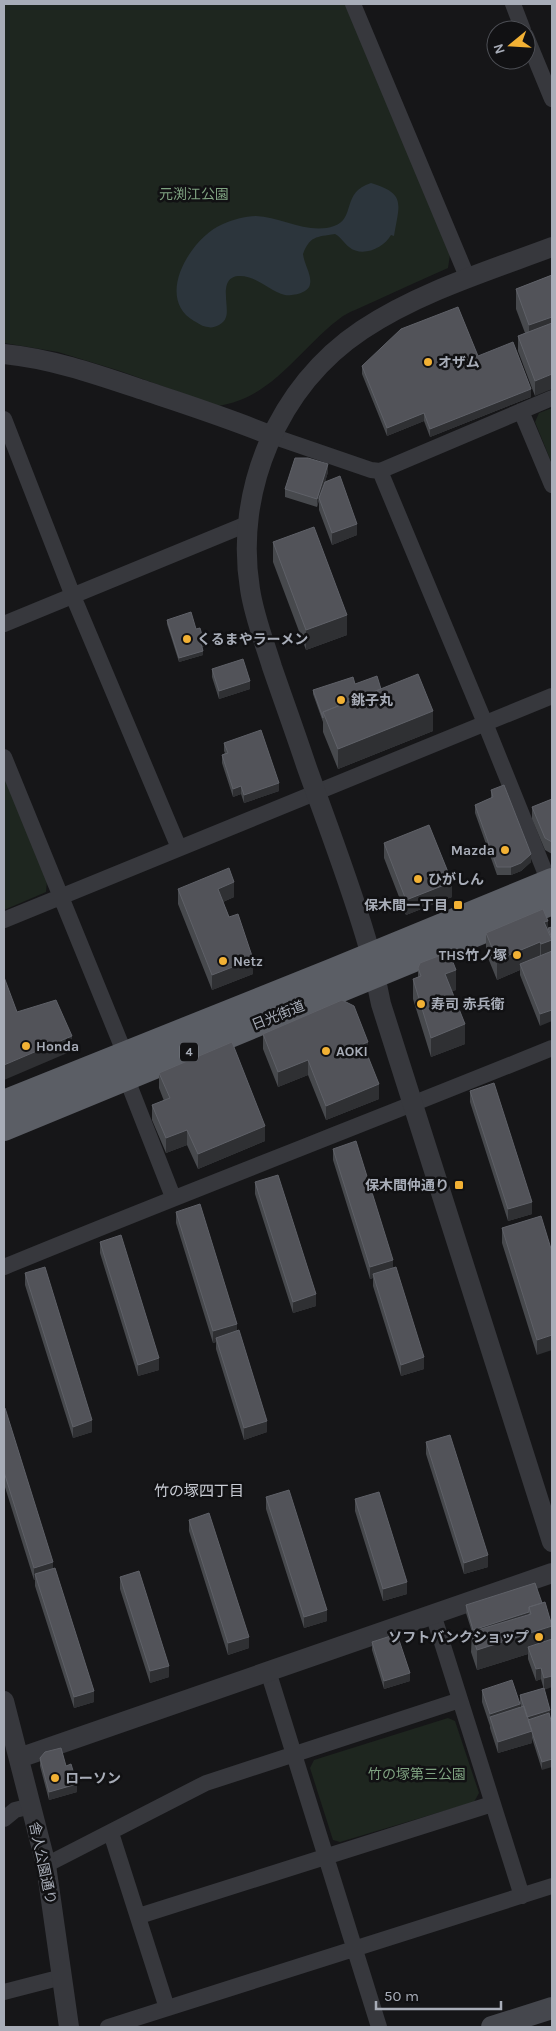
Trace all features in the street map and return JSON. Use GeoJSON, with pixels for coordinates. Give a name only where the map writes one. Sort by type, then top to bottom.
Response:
{"type":"FeatureCollection","features":[{"type":"Feature","properties":{"kind":"highway","name":"日光街道"},"geometry":{"type":"LineString","coordinates":[[4,1128],[125,1066],[373,965],[551,888]]}},
{"type":"Feature","properties":{"kind":"highway","name":"日光街道"},"geometry":{"type":"LineString","coordinates":[[4,1102],[125,1066]]}},
{"type":"Feature","properties":{"kind":"main road"},"geometry":{"type":"LineString","coordinates":[[492,2027],[552,2008]]}},
{"type":"Feature","properties":{"kind":"street"},"geometry":{"type":"LineString","coordinates":[[352,4],[468,279]]}},
{"type":"Feature","properties":{"kind":"street"},"geometry":{"type":"LineString","coordinates":[[513,4],[519,20]]}},
{"type":"Feature","properties":{"kind":"street"},"geometry":{"type":"LineString","coordinates":[[536,60],[552,99]]}},
{"type":"Feature","properties":{"kind":"street"},"geometry":{"type":"LineString","coordinates":[[552,246],[468,279],[385,316],[339,347],[301,387],[272,436],[264,453],[253,489],[247,524],[247,556],[250,588],[255,612],[373,965],[381,1004],[552,1542]]}},
{"type":"Feature","properties":{"kind":"street"},"geometry":{"type":"LineString","coordinates":[[4,354],[30,357],[88,371],[371,470],[380,471],[552,398]]}},
{"type":"Feature","properties":{"kind":"street"},"geometry":{"type":"LineString","coordinates":[[522,411],[552,485]]}},
{"type":"Feature","properties":{"kind":"street"},"geometry":{"type":"LineString","coordinates":[[4,419],[73,596],[179,848]]}},
{"type":"Feature","properties":{"kind":"street"},"geometry":{"type":"LineString","coordinates":[[380,471],[551,888]]}},
{"type":"Feature","properties":{"kind":"street"},"geometry":{"type":"LineString","coordinates":[[4,624],[247,524]]}},
{"type":"Feature","properties":{"kind":"street"},"geometry":{"type":"LineString","coordinates":[[4,920],[552,696]]}},
{"type":"Feature","properties":{"kind":"street"},"geometry":{"type":"LineString","coordinates":[[4,757],[61,896],[174,1197]]}},
{"type":"Feature","properties":{"kind":"street"},"geometry":{"type":"LineString","coordinates":[[4,1266],[552,1048]]}},
{"type":"Feature","properties":{"kind":"street"},"geometry":{"type":"LineString","coordinates":[[19,1758],[552,1573]]}},
{"type":"Feature","properties":{"kind":"street"},"geometry":{"type":"LineString","coordinates":[[433,1614],[522,1896]]}},
{"type":"Feature","properties":{"kind":"street"},"geometry":{"type":"LineString","coordinates":[[268,1671],[379,2027]]}},
{"type":"Feature","properties":{"kind":"street"},"geometry":{"type":"LineString","coordinates":[[46,1865],[112,1833],[206,1783],[460,1700]]}},
{"type":"Feature","properties":{"kind":"street","name":"舎人公園通り"},"geometry":{"type":"LineString","coordinates":[[4,1701],[46,1865],[69,2027]]}},
{"type":"Feature","properties":{"kind":"street"},"geometry":{"type":"LineString","coordinates":[[139,1916],[492,1804]]}},
{"type":"Feature","properties":{"kind":"street"},"geometry":{"type":"LineString","coordinates":[[4,1819],[15,1810],[30,1806]]}},
{"type":"Feature","properties":{"kind":"street"},"geometry":{"type":"LineString","coordinates":[[112,1833],[167,2008]]}},
{"type":"Feature","properties":{"kind":"street"},"geometry":{"type":"LineString","coordinates":[[108,2027],[552,1886]]}},
{"type":"Feature","properties":{"kind":"street"},"geometry":{"type":"LineString","coordinates":[[4,1992],[62,1977]]}},
{"type":"Feature","properties":{"kind":"green space","name":"元渕江公園"},"geometry":{"type":"Polygon","coordinates":[[[4,4],[346,4],[452,242],[448,268],[343,316],[271,382],[255,393],[238,401],[218,406],[120,371],[58,352],[4,343],[4,4]]]}},
{"type":"Feature","properties":{"kind":"green space"},"geometry":{"type":"Polygon","coordinates":[[[552,408],[552,464],[535,422],[539,413],[552,408]]]}},
{"type":"Feature","properties":{"kind":"green space"},"geometry":{"type":"Polygon","coordinates":[[[4,774],[47,880],[46,892],[4,910],[4,774]]]}},
{"type":"Feature","properties":{"kind":"green space","name":"竹の塚第三公園"},"geometry":{"type":"Polygon","coordinates":[[[448,1718],[455,1721],[479,1793],[474,1802],[340,1842],[333,1840],[310,1768],[314,1760],[448,1718]]]}},
{"type":"Feature","properties":{"kind":"shaded area"},"geometry":{"type":"Polygon","coordinates":[[[371,183],[390,191],[398,202],[398,216],[394,236],[391,235],[383,244],[372,250],[360,252],[349,247],[335,234],[314,238],[308,244],[303,254],[310,281],[309,287],[304,292],[285,295],[252,278],[233,277],[227,286],[226,317],[219,325],[215,327],[202,326],[182,311],[177,298],[177,284],[182,269],[189,254],[199,241],[211,231],[230,221],[256,216],[305,227],[324,228],[334,226],[341,223],[345,218],[356,193],[362,187],[371,183]]]}},
{"type":"Feature","properties":{"kind":"building"},"geometry":{"type":"Polygon","coordinates":[[[552,275],[552,317],[529,325],[516,289],[552,275]]]}},
{"type":"Feature","properties":{"kind":"building"},"geometry":{"type":"Polygon","coordinates":[[[458,307],[478,356],[513,342],[531,389],[430,429],[424,413],[387,428],[362,366],[401,329],[458,307]]]}},
{"type":"Feature","properties":{"kind":"building"},"geometry":{"type":"Polygon","coordinates":[[[552,323],[552,374],[535,381],[518,336],[552,323]]]}},
{"type":"Feature","properties":{"kind":"building"},"geometry":{"type":"Polygon","coordinates":[[[295,458],[308,458],[328,464],[317,499],[285,489],[295,458]]]}},
{"type":"Feature","properties":{"kind":"building"},"geometry":{"type":"Polygon","coordinates":[[[340,476],[357,524],[332,533],[319,498],[325,482],[340,476]]]}},
{"type":"Feature","properties":{"kind":"building"},"geometry":{"type":"Polygon","coordinates":[[[314,527],[347,615],[306,630],[273,542],[314,527]]]}},
{"type":"Feature","properties":{"kind":"building"},"geometry":{"type":"Polygon","coordinates":[[[191,612],[196,629],[200,628],[204,642],[201,643],[203,651],[179,658],[167,620],[191,612]]]}},
{"type":"Feature","properties":{"kind":"building"},"geometry":{"type":"Polygon","coordinates":[[[243,659],[250,681],[219,691],[212,669],[243,659]]]}},
{"type":"Feature","properties":{"kind":"building"},"geometry":{"type":"Polygon","coordinates":[[[418,674],[433,711],[338,749],[323,712],[418,674]]]}},
{"type":"Feature","properties":{"kind":"building"},"geometry":{"type":"Polygon","coordinates":[[[377,676],[381,689],[323,712],[323,718],[313,690],[353,677],[355,684],[377,676]]]}},
{"type":"Feature","properties":{"kind":"building"},"geometry":{"type":"Polygon","coordinates":[[[261,730],[279,783],[244,795],[241,786],[233,789],[222,755],[228,753],[224,743],[261,730]]]}},
{"type":"Feature","properties":{"kind":"building"},"geometry":{"type":"Polygon","coordinates":[[[504,785],[531,854],[521,863],[511,867],[497,867],[475,805],[493,797],[491,790],[504,785]]]}},
{"type":"Feature","properties":{"kind":"building"},"geometry":{"type":"Polygon","coordinates":[[[552,799],[552,842],[545,838],[532,807],[552,799]]]}},
{"type":"Feature","properties":{"kind":"building"},"geometry":{"type":"Polygon","coordinates":[[[429,825],[452,882],[406,900],[384,843],[429,825]]]}},
{"type":"Feature","properties":{"kind":"building"},"geometry":{"type":"Polygon","coordinates":[[[229,868],[234,882],[218,889],[229,917],[238,914],[253,959],[212,975],[178,889],[229,868]]]}},
{"type":"Feature","properties":{"kind":"building"},"geometry":{"type":"Polygon","coordinates":[[[543,909],[548,921],[544,922],[552,940],[541,944],[540,942],[497,960],[486,933],[543,909]]]}},
{"type":"Feature","properties":{"kind":"building"},"geometry":{"type":"Polygon","coordinates":[[[552,927],[552,938],[548,928],[552,927]]]}},
{"type":"Feature","properties":{"kind":"building"},"geometry":{"type":"Polygon","coordinates":[[[552,951],[552,1010],[540,1014],[520,964],[552,951]]]}},
{"type":"Feature","properties":{"kind":"building"},"geometry":{"type":"Polygon","coordinates":[[[449,952],[456,970],[445,974],[465,1024],[431,1038],[413,979],[421,976],[418,968],[420,963],[449,952]]]}},
{"type":"Feature","properties":{"kind":"building"},"geometry":{"type":"Polygon","coordinates":[[[4,977],[17,1012],[56,1000],[72,1036],[4,1065],[4,977]]]}},
{"type":"Feature","properties":{"kind":"building"},"geometry":{"type":"Polygon","coordinates":[[[342,1000],[354,1006],[368,1042],[363,1044],[379,1084],[326,1106],[308,1060],[278,1072],[263,1034],[342,1000]]]}},
{"type":"Feature","properties":{"kind":"building"},"geometry":{"type":"Polygon","coordinates":[[[232,1042],[265,1126],[198,1154],[187,1130],[166,1138],[152,1105],[170,1098],[159,1073],[232,1042]]]}},
{"type":"Feature","properties":{"kind":"building"},"geometry":{"type":"Polygon","coordinates":[[[494,1083],[532,1202],[508,1209],[470,1091],[494,1083]]]}},
{"type":"Feature","properties":{"kind":"building"},"geometry":{"type":"Polygon","coordinates":[[[356,1141],[393,1260],[370,1267],[333,1149],[356,1141]]]}},
{"type":"Feature","properties":{"kind":"building"},"geometry":{"type":"Polygon","coordinates":[[[278,1175],[316,1294],[293,1302],[255,1182],[278,1175]]]}},
{"type":"Feature","properties":{"kind":"building"},"geometry":{"type":"Polygon","coordinates":[[[200,1204],[237,1324],[213,1331],[176,1212],[200,1204]]]}},
{"type":"Feature","properties":{"kind":"building"},"geometry":{"type":"Polygon","coordinates":[[[541,1216],[552,1252],[552,1335],[537,1340],[502,1228],[541,1216]]]}},
{"type":"Feature","properties":{"kind":"building"},"geometry":{"type":"Polygon","coordinates":[[[121,1235],[159,1358],[138,1365],[100,1242],[121,1235]]]}},
{"type":"Feature","properties":{"kind":"building"},"geometry":{"type":"Polygon","coordinates":[[[45,1267],[92,1420],[73,1427],[25,1273],[45,1267]]]}},
{"type":"Feature","properties":{"kind":"building"},"geometry":{"type":"Polygon","coordinates":[[[396,1267],[424,1357],[401,1365],[373,1274],[396,1267]]]}},
{"type":"Feature","properties":{"kind":"building"},"geometry":{"type":"Polygon","coordinates":[[[239,1330],[267,1421],[244,1428],[216,1338],[239,1330]]]}},
{"type":"Feature","properties":{"kind":"building"},"geometry":{"type":"Polygon","coordinates":[[[5,1408],[53,1562],[34,1568],[4,1472],[5,1408]]]}},
{"type":"Feature","properties":{"kind":"building"},"geometry":{"type":"Polygon","coordinates":[[[450,1435],[488,1555],[464,1563],[426,1442],[450,1435]]]}},
{"type":"Feature","properties":{"kind":"building"},"geometry":{"type":"Polygon","coordinates":[[[289,1490],[327,1610],[304,1617],[266,1497],[289,1490]]]}},
{"type":"Feature","properties":{"kind":"building"},"geometry":{"type":"Polygon","coordinates":[[[379,1492],[407,1582],[383,1589],[355,1499],[379,1492]]]}},
{"type":"Feature","properties":{"kind":"building"},"geometry":{"type":"Polygon","coordinates":[[[209,1513],[249,1637],[228,1643],[189,1520],[209,1513]]]}},
{"type":"Feature","properties":{"kind":"building"},"geometry":{"type":"Polygon","coordinates":[[[55,1568],[94,1691],[74,1697],[35,1574],[55,1568]]]}},
{"type":"Feature","properties":{"kind":"building"},"geometry":{"type":"Polygon","coordinates":[[[139,1571],[169,1666],[150,1671],[120,1577],[139,1571]]]}},
{"type":"Feature","properties":{"kind":"building"},"geometry":{"type":"Polygon","coordinates":[[[535,1583],[542,1603],[529,1607],[529,1612],[473,1630],[466,1605],[535,1583]]]}},
{"type":"Feature","properties":{"kind":"building"},"geometry":{"type":"Polygon","coordinates":[[[545,1602],[552,1626],[477,1650],[471,1632],[531,1614],[529,1607],[545,1602]]]}},
{"type":"Feature","properties":{"kind":"building"},"geometry":{"type":"Polygon","coordinates":[[[397,1634],[410,1673],[384,1681],[372,1642],[397,1634]]]}},
{"type":"Feature","properties":{"kind":"building"},"geometry":{"type":"Polygon","coordinates":[[[552,1639],[552,1676],[544,1678],[541,1668],[536,1669],[528,1647],[552,1639]]]}},
{"type":"Feature","properties":{"kind":"building"},"geometry":{"type":"Polygon","coordinates":[[[512,1680],[520,1704],[490,1714],[482,1690],[512,1680]]]}},
{"type":"Feature","properties":{"kind":"building"},"geometry":{"type":"Polygon","coordinates":[[[544,1688],[550,1710],[527,1717],[520,1695],[544,1688]]]}},
{"type":"Feature","properties":{"kind":"building"},"geometry":{"type":"Polygon","coordinates":[[[524,1706],[532,1731],[498,1742],[490,1717],[524,1706]]]}},
{"type":"Feature","properties":{"kind":"building"},"geometry":{"type":"Polygon","coordinates":[[[549,1713],[552,1724],[552,1759],[542,1762],[528,1720],[549,1713]]]}},
{"type":"Feature","properties":{"kind":"building"},"geometry":{"type":"Polygon","coordinates":[[[61,1748],[66,1766],[71,1764],[77,1784],[49,1792],[40,1758],[45,1752],[61,1748]]]}},
{"type":"Feature","properties":{"kind":"place","name":"オザム"},"geometry":{"type":"Point","coordinates":[428,362]}},
{"type":"Feature","properties":{"kind":"place","name":"くるまやラーメン"},"geometry":{"type":"Point","coordinates":[187,639]}},
{"type":"Feature","properties":{"kind":"place","name":"銚子丸"},"geometry":{"type":"Point","coordinates":[341,700]}},
{"type":"Feature","properties":{"kind":"place","name":"Mazda"},"geometry":{"type":"Point","coordinates":[505,850]}},
{"type":"Feature","properties":{"kind":"place","name":"ひがしん"},"geometry":{"type":"Point","coordinates":[418,879]}},
{"type":"Feature","properties":{"kind":"place","name":"保木間一丁目"},"geometry":{"type":"Point","coordinates":[458,905]}},
{"type":"Feature","properties":{"kind":"place","name":"THS竹ノ塚"},"geometry":{"type":"Point","coordinates":[517,955]}},
{"type":"Feature","properties":{"kind":"place","name":"Netz"},"geometry":{"type":"Point","coordinates":[223,961]}},
{"type":"Feature","properties":{"kind":"place","name":"寿司 赤兵衛"},"geometry":{"type":"Point","coordinates":[421,1004]}},
{"type":"Feature","properties":{"kind":"place","name":"Honda"},"geometry":{"type":"Point","coordinates":[26,1046]}},
{"type":"Feature","properties":{"kind":"place","name":"AOKI"},"geometry":{"type":"Point","coordinates":[326,1051]}},
{"type":"Feature","properties":{"kind":"place","name":"保木間仲通り"},"geometry":{"type":"Point","coordinates":[459,1185]}},
{"type":"Feature","properties":{"kind":"place","name":"ソフトバンクショップ"},"geometry":{"type":"Point","coordinates":[539,1637]}},
{"type":"Feature","properties":{"kind":"place","name":"ローソン"},"geometry":{"type":"Point","coordinates":[55,1778]}},
{"type":"Feature","properties":{"kind":"district","name":"竹の塚四丁目"},"geometry":{"type":"Point","coordinates":[199,1491]}}]}
